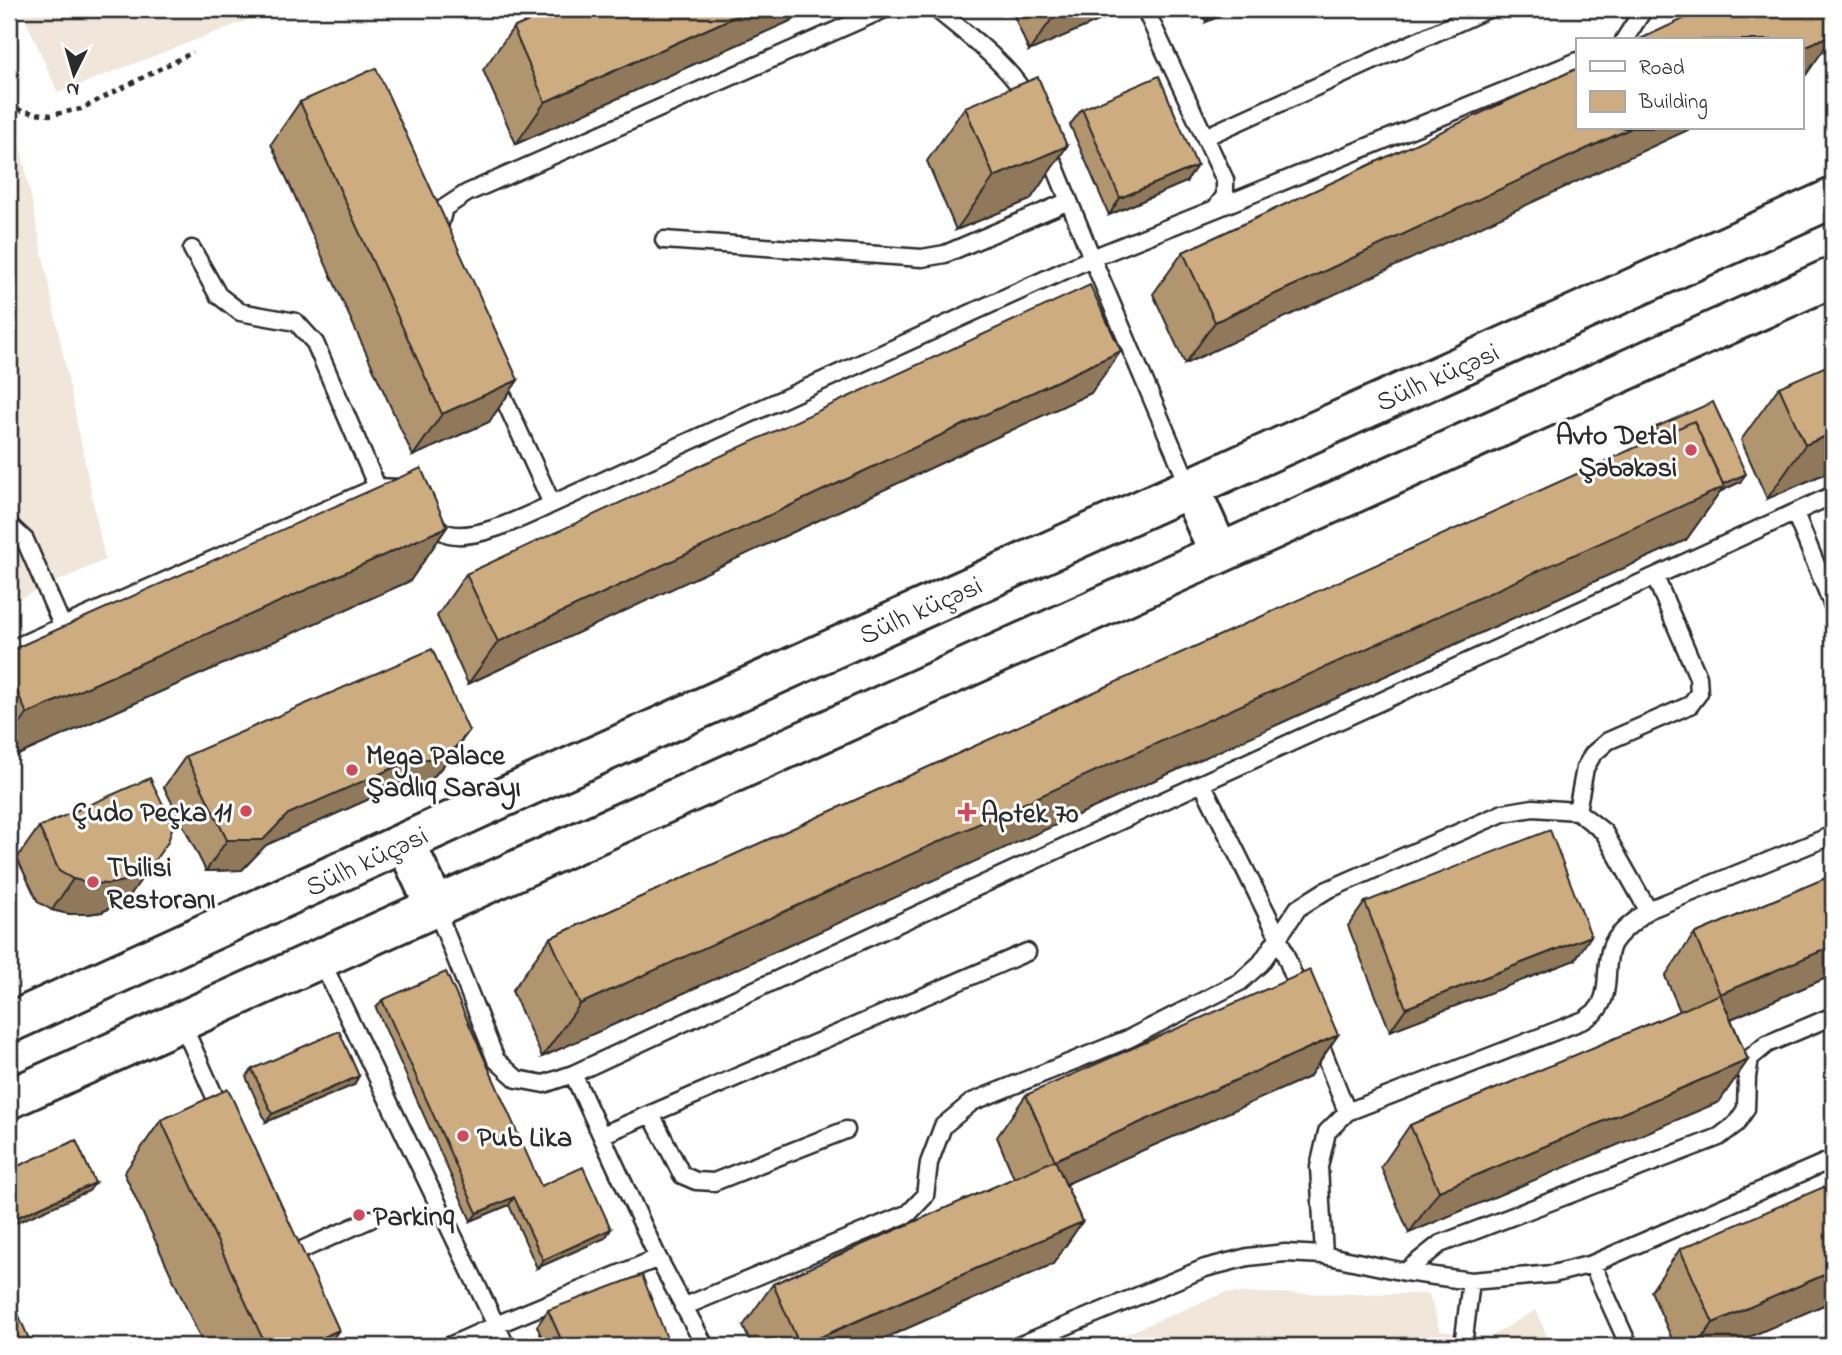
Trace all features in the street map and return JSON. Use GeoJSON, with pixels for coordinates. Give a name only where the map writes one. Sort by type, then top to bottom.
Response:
{"type":"FeatureCollection","features":[{"type":"Feature","properties":{"kind":"main road","name":"Sülh küçəsi"},"geometry":{"type":"LineString","coordinates":[[10,1021],[1833,198]]}},
{"type":"Feature","properties":{"kind":"main road"},"geometry":{"type":"LineString","coordinates":[[9,1099],[1833,277]]}},
{"type":"Feature","properties":{"kind":"main road"},"geometry":{"type":"LineString","coordinates":[[1190,488],[1219,553]]}},
{"type":"Feature","properties":{"kind":"main road"},"geometry":{"type":"LineString","coordinates":[[405,842],[435,906]]}},
{"type":"Feature","properties":{"kind":"lane"},"geometry":{"type":"LineString","coordinates":[[442,253],[436,240],[444,208],[467,193],[885,9]]}},
{"type":"Feature","properties":{"kind":"lane"},"geometry":{"type":"LineString","coordinates":[[936,9],[990,53],[1024,92],[1190,488]]}},
{"type":"Feature","properties":{"kind":"lane"},"geometry":{"type":"LineString","coordinates":[[1145,9],[1225,180],[1225,196],[1216,209]]}},
{"type":"Feature","properties":{"kind":"lane"},"geometry":{"type":"LineString","coordinates":[[1205,137],[1488,9]]}},
{"type":"Feature","properties":{"kind":"lane"},"geometry":{"type":"LineString","coordinates":[[1624,38],[1642,12],[1641,9]]}},
{"type":"Feature","properties":{"kind":"lane"},"geometry":{"type":"LineString","coordinates":[[9,650],[377,487],[396,487],[407,492],[443,532],[460,536],[477,535],[552,504],[1092,258],[1576,62]]}},
{"type":"Feature","properties":{"kind":"lane"},"geometry":{"type":"LineString","coordinates":[[664,240],[922,258],[945,254],[1069,201]]}},
{"type":"Feature","properties":{"kind":"lane"},"geometry":{"type":"LineString","coordinates":[[192,249],[218,295],[240,312],[296,322],[315,343],[377,487]]}},
{"type":"Feature","properties":{"kind":"lane"},"geometry":{"type":"LineString","coordinates":[[489,365],[552,504]]}},
{"type":"Feature","properties":{"kind":"lane"},"geometry":{"type":"LineString","coordinates":[[435,906],[496,1060],[517,1079],[544,1084],[573,1074],[1833,495]]}},
{"type":"Feature","properties":{"kind":"lane"},"geometry":{"type":"LineString","coordinates":[[1795,513],[1833,606]]}},
{"type":"Feature","properties":{"kind":"lane"},"geometry":{"type":"LineString","coordinates":[[9,525],[25,540],[62,625]]}},
{"type":"Feature","properties":{"kind":"lane"},"geometry":{"type":"LineString","coordinates":[[1577,811],[1585,768],[1593,754],[1608,741],[1690,705],[1699,693],[1698,677],[1656,577]]}},
{"type":"Feature","properties":{"kind":"lane"},"geometry":{"type":"LineString","coordinates":[[1202,783],[1278,936],[1347,1112]]}},
{"type":"Feature","properties":{"kind":"lane"},"geometry":{"type":"LineString","coordinates":[[683,1307],[909,1213],[925,1196],[929,1163],[943,1126],[972,1102],[1128,1039],[1240,982],[1261,963],[1298,908],[1325,891],[1503,813],[1533,808],[1577,811],[1604,832],[1648,910]]}},
{"type":"Feature","properties":{"kind":"lane"},"geometry":{"type":"LineString","coordinates":[[1324,1255],[1319,1167],[1327,1132],[1347,1112],[1584,1020],[1598,1009],[1606,990],[1608,960],[1613,944],[1648,910],[1833,835]]}},
{"type":"Feature","properties":{"kind":"lane"},"geometry":{"type":"LineString","coordinates":[[602,1135],[1027,951]]}},
{"type":"Feature","properties":{"kind":"lane"},"geometry":{"type":"LineString","coordinates":[[320,958],[506,1346]]}},
{"type":"Feature","properties":{"kind":"lane"},"geometry":{"type":"LineString","coordinates":[[1405,1272],[1440,1244],[1719,1137],[1736,1124],[1746,1109],[1750,1058],[1767,1044],[1833,1016]]}},
{"type":"Feature","properties":{"kind":"lane"},"geometry":{"type":"LineString","coordinates":[[181,1021],[231,1132]]}},
{"type":"Feature","properties":{"kind":"lane"},"geometry":{"type":"LineString","coordinates":[[573,1074],[658,1258],[705,1346]]}},
{"type":"Feature","properties":{"kind":"lane"},"geometry":{"type":"LineString","coordinates":[[651,1114],[682,1175],[696,1181],[713,1182],[846,1130]]}},
{"type":"Feature","properties":{"kind":"lane"},"geometry":{"type":"LineString","coordinates":[[1018,1346],[1205,1268],[1248,1257],[1284,1253],[1324,1255],[1405,1272],[1471,1281],[1553,1274],[1592,1264],[1833,1159]]}},
{"type":"Feature","properties":{"kind":"lane"},"geometry":{"type":"LineString","coordinates":[[288,1255],[371,1219]]}},
{"type":"Feature","properties":{"kind":"lane"},"geometry":{"type":"LineString","coordinates":[[449,1346],[658,1258]]}},
{"type":"Feature","properties":{"kind":"lane"},"geometry":{"type":"LineString","coordinates":[[1592,1264],[1629,1346]]}},
{"type":"Feature","properties":{"kind":"lane"},"geometry":{"type":"LineString","coordinates":[[1463,1346],[1471,1281]]}},
{"type":"Feature","properties":{"kind":"path"},"geometry":{"type":"LineString","coordinates":[[9,104],[22,111],[50,115],[81,109],[192,52]]}},
{"type":"Feature","properties":{"kind":"shaded area"},"geometry":{"type":"Polygon","coordinates":[[[21,9],[276,9],[58,93],[21,9]]]}},
{"type":"Feature","properties":{"kind":"shaded area"},"geometry":{"type":"Polygon","coordinates":[[[9,121],[16,124],[105,560],[9,603],[9,121]]]}},
{"type":"Feature","properties":{"kind":"shaded area"},"geometry":{"type":"Polygon","coordinates":[[[1224,1293],[1429,1294],[1440,1331],[1490,1337],[1536,1310],[1551,1346],[1097,1346],[1224,1293]]]}},
{"type":"Feature","properties":{"kind":"building"},"geometry":{"type":"Polygon","coordinates":[[[556,9],[752,9],[545,102],[513,28],[556,9]]]}},
{"type":"Feature","properties":{"kind":"building"},"geometry":{"type":"Polygon","coordinates":[[[1705,9],[1824,9],[1833,28],[1833,34],[1804,47],[1804,38],[1642,38],[1705,9]]]}},
{"type":"Feature","properties":{"kind":"building"},"geometry":{"type":"Polygon","coordinates":[[[376,68],[518,380],[442,414],[300,102],[376,68]]]}},
{"type":"Feature","properties":{"kind":"building"},"geometry":{"type":"Polygon","coordinates":[[[1576,69],[1576,130],[1627,130],[1215,322],[1183,252],[1576,69]]]}},
{"type":"Feature","properties":{"kind":"building"},"geometry":{"type":"Polygon","coordinates":[[[1159,76],[1197,166],[1120,198],[1082,109],[1159,76]]]}},
{"type":"Feature","properties":{"kind":"building"},"geometry":{"type":"Polygon","coordinates":[[[1038,77],[1067,146],[994,177],[965,107],[1038,77]]]}},
{"type":"Feature","properties":{"kind":"building"},"geometry":{"type":"Polygon","coordinates":[[[1090,285],[1121,351],[498,642],[466,574],[1090,285]]]}},
{"type":"Feature","properties":{"kind":"building"},"geometry":{"type":"Polygon","coordinates":[[[1833,363],[1833,433],[1805,445],[1779,387],[1833,363]]]}},
{"type":"Feature","properties":{"kind":"building"},"geometry":{"type":"Polygon","coordinates":[[[1713,402],[1746,474],[1723,484],[1694,421],[1661,436],[1656,427],[1713,402]]]}},
{"type":"Feature","properties":{"kind":"building"},"geometry":{"type":"Polygon","coordinates":[[[1694,421],[1724,487],[580,1004],[550,938],[1694,421]]]}},
{"type":"Feature","properties":{"kind":"building"},"geometry":{"type":"Polygon","coordinates":[[[421,468],[447,527],[27,714],[9,673],[9,651],[421,468]]]}},
{"type":"Feature","properties":{"kind":"building"},"geometry":{"type":"Polygon","coordinates":[[[432,649],[469,731],[447,757],[409,761],[288,814],[263,840],[227,840],[186,756],[432,649]]]}},
{"type":"Feature","properties":{"kind":"building"},"geometry":{"type":"Polygon","coordinates":[[[150,778],[173,825],[168,842],[152,864],[124,881],[109,884],[73,879],[59,871],[39,827],[150,778]]]}},
{"type":"Feature","properties":{"kind":"building"},"geometry":{"type":"Polygon","coordinates":[[[1550,830],[1591,936],[1406,1008],[1365,902],[1550,830]]]}},
{"type":"Feature","properties":{"kind":"building"},"geometry":{"type":"Polygon","coordinates":[[[1833,875],[1833,946],[1720,994],[1694,934],[1833,875]]]}},
{"type":"Feature","properties":{"kind":"building"},"geometry":{"type":"Polygon","coordinates":[[[1310,970],[1338,1035],[1055,1160],[1026,1095],[1310,970]]]}},
{"type":"Feature","properties":{"kind":"building"},"geometry":{"type":"Polygon","coordinates":[[[446,972],[541,1186],[583,1167],[611,1229],[543,1260],[514,1197],[477,1213],[382,1000],[446,972]]]}},
{"type":"Feature","properties":{"kind":"building"},"geometry":{"type":"Polygon","coordinates":[[[1720,994],[1748,1060],[1439,1191],[1410,1125],[1720,994]]]}},
{"type":"Feature","properties":{"kind":"building"},"geometry":{"type":"Polygon","coordinates":[[[339,1031],[359,1076],[272,1114],[252,1069],[339,1031]]]}},
{"type":"Feature","properties":{"kind":"building"},"geometry":{"type":"Polygon","coordinates":[[[228,1089],[339,1330],[304,1346],[266,1346],[161,1120],[228,1089]]]}},
{"type":"Feature","properties":{"kind":"building"},"geometry":{"type":"Polygon","coordinates":[[[76,1140],[95,1183],[11,1220],[9,1170],[76,1140]]]}},
{"type":"Feature","properties":{"kind":"building"},"geometry":{"type":"Polygon","coordinates":[[[1055,1160],[1082,1222],[800,1346],[773,1284],[1055,1160]]]}},
{"type":"Feature","properties":{"kind":"building"},"geometry":{"type":"Polygon","coordinates":[[[1833,1183],[1833,1271],[1713,1323],[1680,1249],[1833,1183]]]}},
{"type":"Feature","properties":{"kind":"building"},"geometry":{"type":"Polygon","coordinates":[[[642,1275],[670,1346],[564,1346],[548,1310],[642,1275]]]}},
{"type":"Feature","properties":{"kind":"building"},"geometry":{"type":"Polygon","coordinates":[[[9,1293],[32,1346],[9,1346],[9,1293]]]}},
{"type":"Feature","properties":{"kind":"place","name":"Avto Detal Şəbəkəsi"},"geometry":{"type":"Point","coordinates":[1691,450]}},
{"type":"Feature","properties":{"kind":"place","name":"Mega Palace Şadlıq Sarayı"},"geometry":{"type":"Point","coordinates":[352,770]}},
{"type":"Feature","properties":{"kind":"place","name":"Çudo Peçka 11"},"geometry":{"type":"Point","coordinates":[246,811]}},
{"type":"Feature","properties":{"kind":"place","name":"Aptek 70"},"geometry":{"type":"Point","coordinates":[967,812]}},
{"type":"Feature","properties":{"kind":"place","name":"Tbilisi Restoranı"},"geometry":{"type":"Point","coordinates":[93,882]}},
{"type":"Feature","properties":{"kind":"place","name":"Pub Lika"},"geometry":{"type":"Point","coordinates":[463,1136]}},
{"type":"Feature","properties":{"kind":"place","name":"Parkinq"},"geometry":{"type":"Point","coordinates":[359,1215]}}]}
